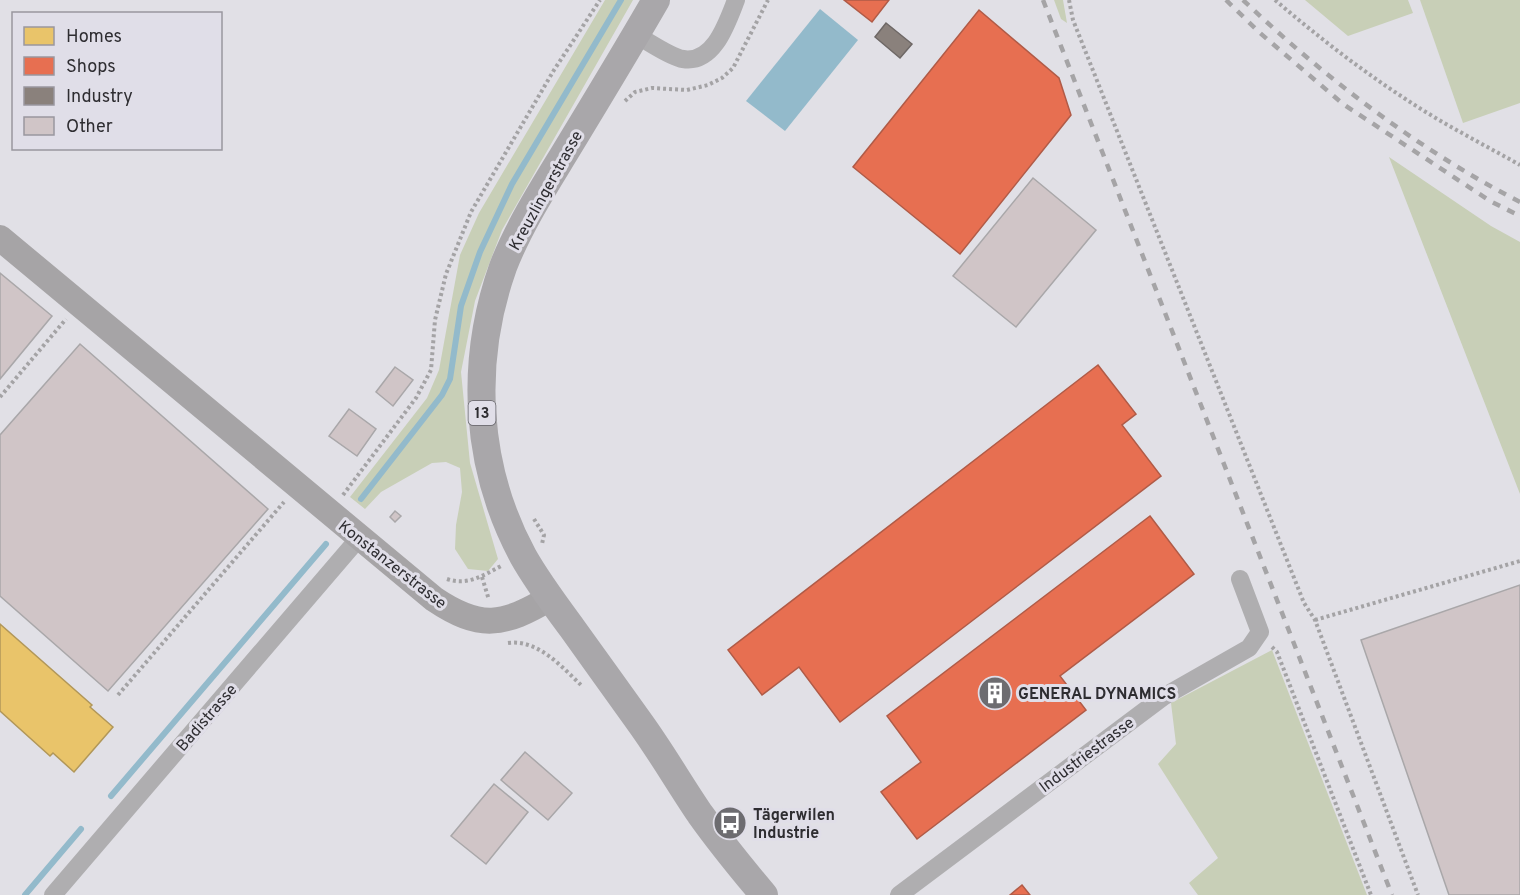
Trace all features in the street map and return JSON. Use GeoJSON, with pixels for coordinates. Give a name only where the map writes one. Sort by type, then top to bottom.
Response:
{"type":"FeatureCollection","features":[{"type":"Feature","properties":{"kind":"main road","name":"Kreuzlingerstrasse"},"geometry":{"type":"LineString","coordinates":[[550,598],[523,555],[495,491],[487,459],[482,422],[481,380],[484,343],[492,304],[517,235],[656,0]]}},
{"type":"Feature","properties":{"kind":"main road","name":"13"},"geometry":{"type":"LineString","coordinates":[[550,598],[648,733],[701,815],[764,895]]}},
{"type":"Feature","properties":{"kind":"street"},"geometry":{"type":"LineString","coordinates":[[636,35],[681,59],[695,59],[707,53],[723,32],[736,0]]}},
{"type":"Feature","properties":{"kind":"street","name":"Konstanzerstrasse"},"geometry":{"type":"LineString","coordinates":[[0,238],[296,487],[452,612],[472,620],[492,622],[515,616],[550,598]]}},
{"type":"Feature","properties":{"kind":"street","name":"Badistrasse"},"geometry":{"type":"LineString","coordinates":[[53,895],[359,538]]}},
{"type":"Feature","properties":{"kind":"street"},"geometry":{"type":"LineString","coordinates":[[1240,579],[1260,632]]}},
{"type":"Feature","properties":{"kind":"street","name":"Industriestrasse"},"geometry":{"type":"LineString","coordinates":[[898,895],[1163,697],[1249,648],[1260,632]]}},
{"type":"Feature","properties":{"kind":"path"},"geometry":{"type":"LineString","coordinates":[[340,497],[416,398],[431,370],[435,320],[447,274],[471,212],[554,70],[600,0]]}},
{"type":"Feature","properties":{"kind":"path"},"geometry":{"type":"LineString","coordinates":[[619,107],[635,92],[652,88],[687,90],[708,85],[722,78],[733,68],[768,0]]}},
{"type":"Feature","properties":{"kind":"path"},"geometry":{"type":"LineString","coordinates":[[1069,0],[1072,20],[1304,603],[1315,620],[1418,895]]}},
{"type":"Feature","properties":{"kind":"path"},"geometry":{"type":"LineString","coordinates":[[1275,0],[1324,41],[1404,99],[1520,165]]}},
{"type":"Feature","properties":{"kind":"path"},"geometry":{"type":"LineString","coordinates":[[0,397],[78,304]]}},
{"type":"Feature","properties":{"kind":"path"},"geometry":{"type":"LineString","coordinates":[[118,695],[296,487]]}},
{"type":"Feature","properties":{"kind":"path"},"geometry":{"type":"LineString","coordinates":[[523,555],[545,540],[530,514]]}},
{"type":"Feature","properties":{"kind":"path"},"geometry":{"type":"LineString","coordinates":[[1315,620],[1520,561]]}},
{"type":"Feature","properties":{"kind":"path"},"geometry":{"type":"LineString","coordinates":[[482,578],[488,598]]}},
{"type":"Feature","properties":{"kind":"path"},"geometry":{"type":"LineString","coordinates":[[1260,632],[1277,652],[1371,895]]}},
{"type":"Feature","properties":{"kind":"path"},"geometry":{"type":"LineString","coordinates":[[505,643],[525,643],[538,648],[586,689]]}},
{"type":"Feature","properties":{"kind":"green space"},"geometry":{"type":"Polygon","coordinates":[[[605,0],[633,0],[502,230],[475,301],[461,372],[470,463],[498,559],[488,571],[468,569],[455,549],[456,525],[462,492],[460,468],[446,462],[432,463],[381,492],[365,509],[350,497],[427,398],[439,370],[460,255],[479,213],[605,0]]]}},
{"type":"Feature","properties":{"kind":"green space"},"geometry":{"type":"Polygon","coordinates":[[[1054,0],[1063,0],[1067,23],[1061,19],[1054,0]]]}},
{"type":"Feature","properties":{"kind":"green space"},"geometry":{"type":"Polygon","coordinates":[[[1305,0],[1408,0],[1413,13],[1348,36],[1305,0]]]}},
{"type":"Feature","properties":{"kind":"green space"},"geometry":{"type":"Polygon","coordinates":[[[1420,0],[1520,0],[1520,103],[1463,123],[1420,0]]]}},
{"type":"Feature","properties":{"kind":"green space"},"geometry":{"type":"Polygon","coordinates":[[[1389,157],[1491,226],[1520,242],[1520,494],[1389,157]]]}},
{"type":"Feature","properties":{"kind":"green space"},"geometry":{"type":"Polygon","coordinates":[[[1272,650],[1367,895],[1198,895],[1189,883],[1218,858],[1158,764],[1176,744],[1171,703],[1272,650]]]}},
{"type":"Feature","properties":{"kind":"water"},"geometry":{"type":"Polygon","coordinates":[[[820,9],[858,40],[785,131],[746,101],[820,9]]]}},
{"type":"Feature","properties":{"kind":"building: Homes"},"geometry":{"type":"Polygon","coordinates":[[[0,624],[92,705],[90,707],[113,727],[74,772],[53,753],[50,756],[0,711],[0,624]]]}},
{"type":"Feature","properties":{"kind":"building: Shops"},"geometry":{"type":"Polygon","coordinates":[[[844,0],[889,0],[872,22],[844,0]]]}},
{"type":"Feature","properties":{"kind":"building: Shops"},"geometry":{"type":"Polygon","coordinates":[[[979,10],[1059,78],[1071,115],[960,254],[853,167],[979,10]]]}},
{"type":"Feature","properties":{"kind":"building: Shops"},"geometry":{"type":"Polygon","coordinates":[[[1098,365],[1136,414],[1122,425],[1161,476],[840,722],[799,667],[762,695],[728,650],[1098,365]]]}},
{"type":"Feature","properties":{"kind":"building: Shops","name":"GENERAL DYNAMICS"},"geometry":{"type":"Polygon","coordinates":[[[1150,516],[1194,574],[1060,676],[1086,710],[917,839],[881,792],[921,762],[887,716],[1150,516]]]}},
{"type":"Feature","properties":{"kind":"building: Shops"},"geometry":{"type":"Polygon","coordinates":[[[1022,885],[1030,895],[1010,895],[1022,885]]]}},
{"type":"Feature","properties":{"kind":"building: Industry"},"geometry":{"type":"Polygon","coordinates":[[[886,23],[912,44],[900,58],[875,37],[886,23]]]}},
{"type":"Feature","properties":{"kind":"building: Other"},"geometry":{"type":"Polygon","coordinates":[[[1033,178],[1096,230],[1016,327],[953,276],[1033,178]]]}},
{"type":"Feature","properties":{"kind":"building: Other"},"geometry":{"type":"Polygon","coordinates":[[[0,273],[52,316],[0,379],[0,273]]]}},
{"type":"Feature","properties":{"kind":"building: Other"},"geometry":{"type":"Polygon","coordinates":[[[80,344],[268,509],[108,691],[0,596],[0,435],[80,344]]]}},
{"type":"Feature","properties":{"kind":"building: Other"},"geometry":{"type":"Polygon","coordinates":[[[395,367],[413,380],[393,406],[376,392],[395,367]]]}},
{"type":"Feature","properties":{"kind":"building: Other"},"geometry":{"type":"Polygon","coordinates":[[[349,409],[376,429],[357,456],[329,436],[349,409]]]}},
{"type":"Feature","properties":{"kind":"building: Other"},"geometry":{"type":"Polygon","coordinates":[[[395,511],[401,516],[395,522],[390,517],[395,511]]]}},
{"type":"Feature","properties":{"kind":"building: Other"},"geometry":{"type":"Polygon","coordinates":[[[1520,585],[1520,895],[1449,895],[1361,640],[1520,585]]]}},
{"type":"Feature","properties":{"kind":"building: Other"},"geometry":{"type":"Polygon","coordinates":[[[525,752],[572,793],[548,820],[501,780],[525,752]]]}},
{"type":"Feature","properties":{"kind":"building: Other"},"geometry":{"type":"Polygon","coordinates":[[[494,784],[528,812],[486,864],[451,836],[494,784]]]}},
{"type":"Feature","properties":{"kind":"waterway"},"geometry":{"type":"LineString","coordinates":[[361,499],[442,395],[450,379],[461,306],[480,252],[512,184],[621,0]]}},
{"type":"Feature","properties":{"kind":"waterway"},"geometry":{"type":"LineString","coordinates":[[111,796],[326,544]]}},
{"type":"Feature","properties":{"kind":"waterway"},"geometry":{"type":"LineString","coordinates":[[25,895],[81,829]]}},
{"type":"Feature","properties":{"kind":"railway"},"geometry":{"type":"LineString","coordinates":[[1043,0],[1392,895]]}},
{"type":"Feature","properties":{"kind":"railway"},"geometry":{"type":"LineString","coordinates":[[1226,0],[1260,33],[1343,104],[1490,201],[1520,216]]}},
{"type":"Feature","properties":{"kind":"railway"},"geometry":{"type":"LineString","coordinates":[[1243,0],[1307,57],[1374,111],[1482,182],[1520,202]]}},
{"type":"Feature","properties":{"kind":"place","name":"GENERAL DYNAMICS"},"geometry":{"type":"Point","coordinates":[995,693]}},
{"type":"Feature","properties":{"kind":"place","name":"Tägerwilen Industrie"},"geometry":{"type":"Point","coordinates":[730,823]}}]}
